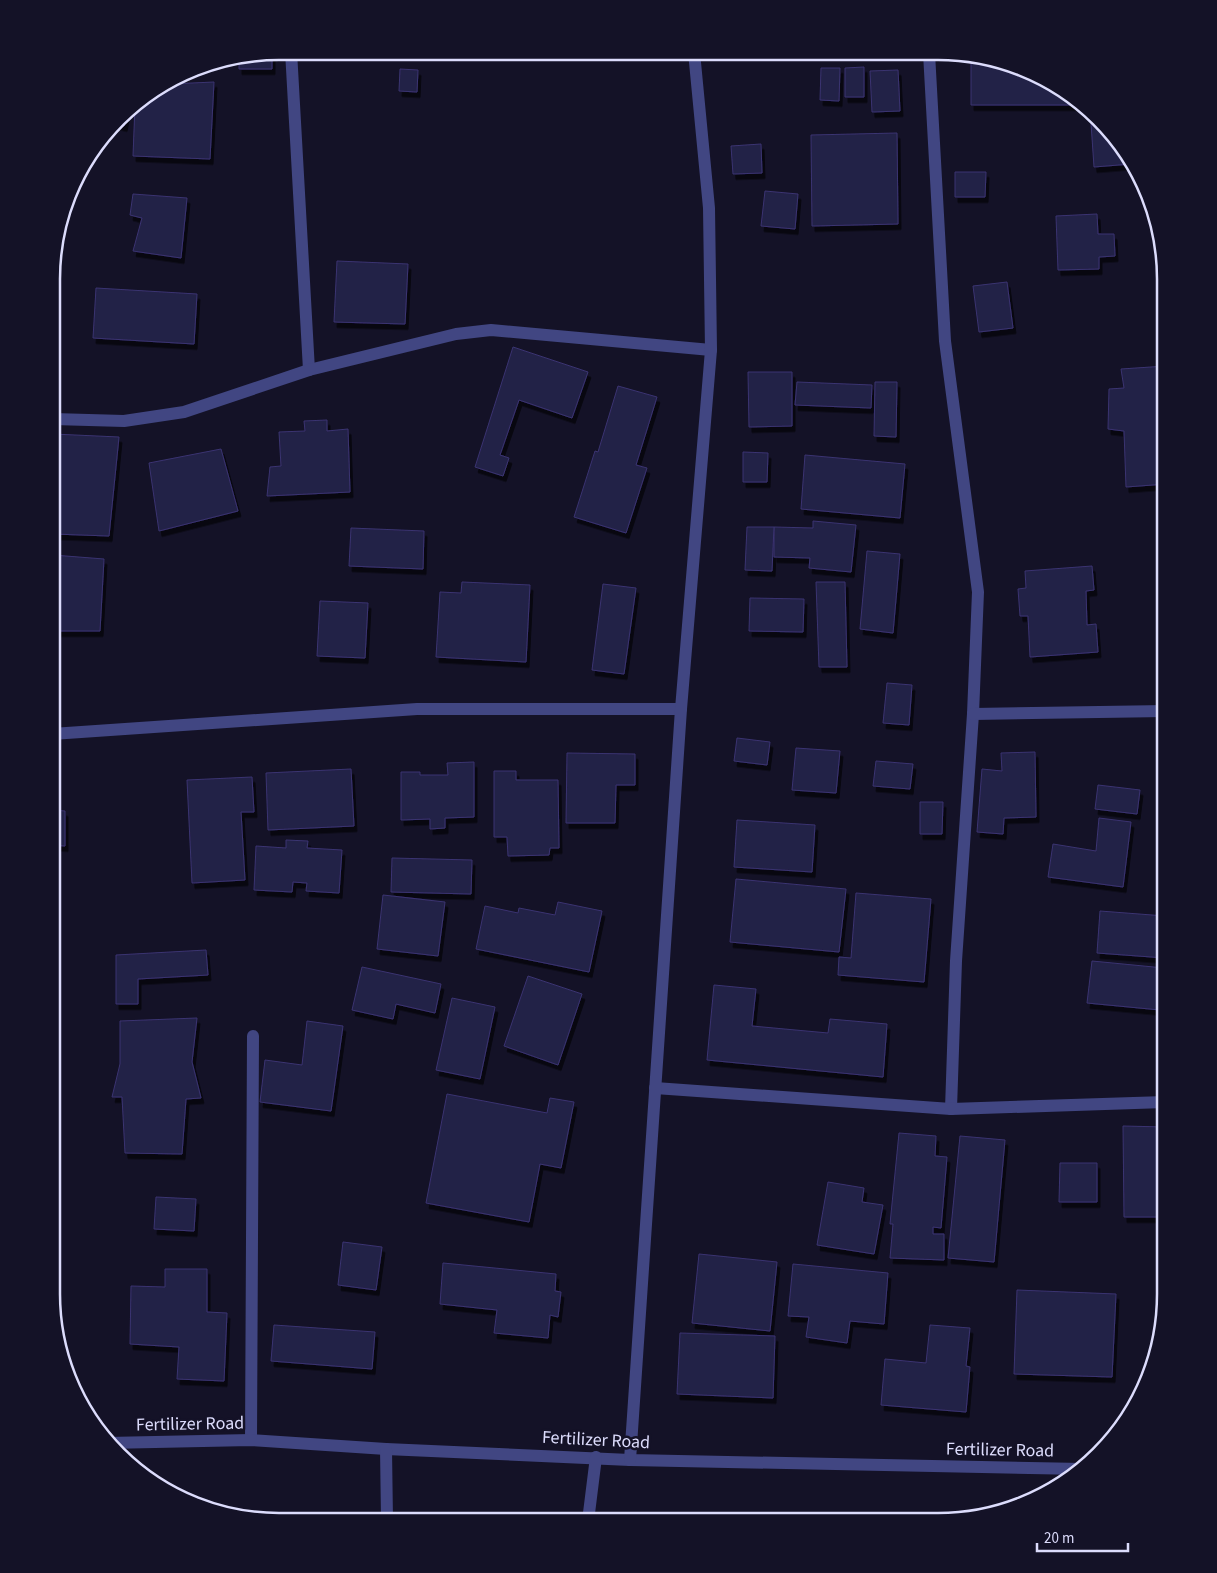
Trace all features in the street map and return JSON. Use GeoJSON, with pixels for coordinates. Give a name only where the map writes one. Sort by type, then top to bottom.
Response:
{"type":"FeatureCollection","features":[{"type":"Feature","properties":{"kind":"street"},"geometry":{"type":"LineString","coordinates":[[292,60],[309,370]]}},
{"type":"Feature","properties":{"kind":"street"},"geometry":{"type":"LineString","coordinates":[[630,1460],[681,709],[712,350],[710,208],[695,60]]}},
{"type":"Feature","properties":{"kind":"street"},"geometry":{"type":"LineString","coordinates":[[929,60],[946,341],[978,592],[956,962],[951,1109]]}},
{"type":"Feature","properties":{"kind":"street"},"geometry":{"type":"LineString","coordinates":[[60,419],[124,421],[184,412],[309,370],[456,334],[491,330],[712,350]]}},
{"type":"Feature","properties":{"kind":"street"},"geometry":{"type":"LineString","coordinates":[[60,733],[417,709],[681,709]]}},
{"type":"Feature","properties":{"kind":"street"},"geometry":{"type":"LineString","coordinates":[[972,714],[1157,711]]}},
{"type":"Feature","properties":{"kind":"street"},"geometry":{"type":"LineString","coordinates":[[251,1440],[253,1036]]}},
{"type":"Feature","properties":{"kind":"street"},"geometry":{"type":"LineString","coordinates":[[655,1088],[951,1109],[1157,1102]]}},
{"type":"Feature","properties":{"kind":"street","name":"Fertilizer Road"},"geometry":{"type":"LineString","coordinates":[[118,1443],[251,1440],[386,1449],[630,1460],[1070,1469]]}},
{"type":"Feature","properties":{"kind":"street"},"geometry":{"type":"LineString","coordinates":[[386,1449],[387,1513]]}},
{"type":"Feature","properties":{"kind":"street"},"geometry":{"type":"LineString","coordinates":[[589,1513],[596,1457]]}},
{"type":"Feature","properties":{"kind":"building"},"geometry":{"type":"Polygon","coordinates":[[[272,60],[272,69],[239,69],[239,64],[272,60]]]}},
{"type":"Feature","properties":{"kind":"building"},"geometry":{"type":"Polygon","coordinates":[[[971,63],[994,67],[1022,77],[1047,89],[1071,105],[971,105],[971,63]]]}},
{"type":"Feature","properties":{"kind":"building"},"geometry":{"type":"Polygon","coordinates":[[[864,67],[864,97],[845,97],[845,68],[864,67]]]}},
{"type":"Feature","properties":{"kind":"building"},"geometry":{"type":"Polygon","coordinates":[[[821,68],[840,68],[839,101],[820,100],[821,68]]]}},
{"type":"Feature","properties":{"kind":"building"},"geometry":{"type":"Polygon","coordinates":[[[400,69],[418,70],[417,92],[399,91],[400,69]]]}},
{"type":"Feature","properties":{"kind":"building"},"geometry":{"type":"Polygon","coordinates":[[[898,70],[900,111],[872,112],[870,71],[898,70]]]}},
{"type":"Feature","properties":{"kind":"building"},"geometry":{"type":"Polygon","coordinates":[[[214,82],[210,159],[133,156],[135,114],[170,89],[181,84],[214,82]]]}},
{"type":"Feature","properties":{"kind":"building"},"geometry":{"type":"Polygon","coordinates":[[[1091,123],[1112,146],[1124,165],[1094,167],[1091,123]]]}},
{"type":"Feature","properties":{"kind":"building"},"geometry":{"type":"Polygon","coordinates":[[[897,133],[898,224],[812,226],[811,135],[897,133]]]}},
{"type":"Feature","properties":{"kind":"building"},"geometry":{"type":"Polygon","coordinates":[[[761,144],[762,173],[733,174],[731,146],[761,144]]]}},
{"type":"Feature","properties":{"kind":"building"},"geometry":{"type":"Polygon","coordinates":[[[955,172],[986,172],[985,197],[955,197],[955,172]]]}},
{"type":"Feature","properties":{"kind":"building"},"geometry":{"type":"Polygon","coordinates":[[[765,191],[798,194],[795,229],[761,226],[765,191]]]}},
{"type":"Feature","properties":{"kind":"building"},"geometry":{"type":"Polygon","coordinates":[[[133,194],[187,198],[181,258],[133,251],[142,218],[130,215],[133,194]]]}},
{"type":"Feature","properties":{"kind":"building"},"geometry":{"type":"Polygon","coordinates":[[[1097,214],[1098,234],[1114,234],[1115,256],[1099,257],[1099,269],[1058,270],[1056,216],[1097,214]]]}},
{"type":"Feature","properties":{"kind":"building"},"geometry":{"type":"Polygon","coordinates":[[[337,261],[408,264],[405,324],[334,322],[337,261]]]}},
{"type":"Feature","properties":{"kind":"building"},"geometry":{"type":"Polygon","coordinates":[[[1007,282],[1013,328],[979,332],[973,286],[1007,282]]]}},
{"type":"Feature","properties":{"kind":"building"},"geometry":{"type":"Polygon","coordinates":[[[96,288],[197,294],[194,344],[93,338],[96,288]]]}},
{"type":"Feature","properties":{"kind":"building"},"geometry":{"type":"Polygon","coordinates":[[[513,347],[588,372],[572,418],[519,400],[500,455],[509,458],[503,476],[475,467],[513,347]]]}},
{"type":"Feature","properties":{"kind":"building"},"geometry":{"type":"Polygon","coordinates":[[[1157,367],[1157,485],[1126,487],[1124,431],[1108,429],[1109,389],[1124,388],[1121,369],[1157,367]]]}},
{"type":"Feature","properties":{"kind":"building"},"geometry":{"type":"Polygon","coordinates":[[[748,372],[792,372],[792,426],[749,427],[748,372]]]}},
{"type":"Feature","properties":{"kind":"building"},"geometry":{"type":"Polygon","coordinates":[[[797,382],[872,385],[871,408],[795,405],[797,382]]]}},
{"type":"Feature","properties":{"kind":"building"},"geometry":{"type":"Polygon","coordinates":[[[875,382],[897,382],[896,437],[874,436],[875,382]]]}},
{"type":"Feature","properties":{"kind":"building"},"geometry":{"type":"Polygon","coordinates":[[[618,386],[657,397],[636,465],[647,468],[626,533],[574,517],[595,451],[598,452],[618,386]]]}},
{"type":"Feature","properties":{"kind":"building"},"geometry":{"type":"Polygon","coordinates":[[[327,420],[327,431],[348,429],[350,492],[267,496],[270,467],[281,466],[279,432],[305,431],[304,421],[327,420]]]}},
{"type":"Feature","properties":{"kind":"building"},"geometry":{"type":"Polygon","coordinates":[[[60,434],[119,437],[109,536],[60,534],[60,434]]]}},
{"type":"Feature","properties":{"kind":"building"},"geometry":{"type":"Polygon","coordinates":[[[221,449],[238,511],[159,531],[149,463],[221,449]]]}},
{"type":"Feature","properties":{"kind":"building"},"geometry":{"type":"Polygon","coordinates":[[[743,452],[768,453],[767,482],[743,482],[743,452]]]}},
{"type":"Feature","properties":{"kind":"building"},"geometry":{"type":"Polygon","coordinates":[[[805,455],[905,464],[900,518],[801,509],[805,455]]]}},
{"type":"Feature","properties":{"kind":"building"},"geometry":{"type":"Polygon","coordinates":[[[813,521],[856,525],[851,572],[809,568],[810,558],[774,557],[774,527],[813,528],[813,521]]]}},
{"type":"Feature","properties":{"kind":"building"},"geometry":{"type":"Polygon","coordinates":[[[747,527],[774,527],[772,571],[745,570],[747,527]]]}},
{"type":"Feature","properties":{"kind":"building"},"geometry":{"type":"Polygon","coordinates":[[[351,528],[424,531],[423,569],[349,566],[351,528]]]}},
{"type":"Feature","properties":{"kind":"building"},"geometry":{"type":"Polygon","coordinates":[[[867,551],[900,554],[893,633],[860,629],[867,551]]]}},
{"type":"Feature","properties":{"kind":"building"},"geometry":{"type":"Polygon","coordinates":[[[60,556],[104,559],[100,631],[60,631],[60,556]]]}},
{"type":"Feature","properties":{"kind":"building"},"geometry":{"type":"Polygon","coordinates":[[[1092,566],[1094,590],[1086,591],[1087,625],[1096,624],[1098,652],[1030,657],[1028,616],[1020,616],[1018,589],[1026,588],[1025,571],[1092,566]]]}},
{"type":"Feature","properties":{"kind":"building"},"geometry":{"type":"Polygon","coordinates":[[[462,582],[530,585],[526,662],[436,657],[440,592],[461,593],[462,582]]]}},
{"type":"Feature","properties":{"kind":"building"},"geometry":{"type":"Polygon","coordinates":[[[816,582],[845,582],[847,667],[819,667],[816,582]]]}},
{"type":"Feature","properties":{"kind":"building"},"geometry":{"type":"Polygon","coordinates":[[[603,584],[636,588],[624,674],[592,670],[603,584]]]}},
{"type":"Feature","properties":{"kind":"building"},"geometry":{"type":"Polygon","coordinates":[[[750,598],[804,599],[803,632],[749,631],[750,598]]]}},
{"type":"Feature","properties":{"kind":"building"},"geometry":{"type":"Polygon","coordinates":[[[320,601],[368,603],[365,658],[317,656],[320,601]]]}},
{"type":"Feature","properties":{"kind":"building"},"geometry":{"type":"Polygon","coordinates":[[[887,683],[912,685],[909,725],[883,723],[887,683]]]}},
{"type":"Feature","properties":{"kind":"building"},"geometry":{"type":"Polygon","coordinates":[[[737,738],[770,742],[767,765],[734,761],[737,738]]]}},
{"type":"Feature","properties":{"kind":"building"},"geometry":{"type":"Polygon","coordinates":[[[796,748],[840,751],[836,793],[792,790],[796,748]]]}},
{"type":"Feature","properties":{"kind":"building"},"geometry":{"type":"Polygon","coordinates":[[[1035,752],[1036,817],[1004,818],[1003,834],[977,832],[982,769],[1002,771],[1001,753],[1035,752]]]}},
{"type":"Feature","properties":{"kind":"building"},"geometry":{"type":"Polygon","coordinates":[[[567,753],[635,754],[635,785],[616,785],[615,823],[566,823],[567,753]]]}},
{"type":"Feature","properties":{"kind":"building"},"geometry":{"type":"Polygon","coordinates":[[[876,761],[913,764],[910,789],[873,786],[876,761]]]}},
{"type":"Feature","properties":{"kind":"building"},"geometry":{"type":"Polygon","coordinates":[[[474,762],[474,817],[445,818],[445,828],[430,829],[430,819],[401,820],[401,772],[420,772],[420,775],[448,775],[447,763],[474,762]]]}},
{"type":"Feature","properties":{"kind":"building"},"geometry":{"type":"Polygon","coordinates":[[[351,769],[354,826],[268,830],[266,773],[351,769]]]}},
{"type":"Feature","properties":{"kind":"building"},"geometry":{"type":"Polygon","coordinates":[[[494,771],[516,771],[516,780],[558,780],[559,848],[550,848],[549,855],[508,856],[507,837],[494,837],[494,771]]]}},
{"type":"Feature","properties":{"kind":"building"},"geometry":{"type":"Polygon","coordinates":[[[252,777],[254,812],[241,812],[245,880],[192,883],[187,780],[252,777]]]}},
{"type":"Feature","properties":{"kind":"building"},"geometry":{"type":"Polygon","coordinates":[[[1098,785],[1140,790],[1137,814],[1095,809],[1098,785]]]}},
{"type":"Feature","properties":{"kind":"building"},"geometry":{"type":"Polygon","coordinates":[[[920,802],[943,802],[942,834],[920,834],[920,802]]]}},
{"type":"Feature","properties":{"kind":"building"},"geometry":{"type":"Polygon","coordinates":[[[60,811],[65,811],[65,846],[60,846],[60,811]]]}},
{"type":"Feature","properties":{"kind":"building"},"geometry":{"type":"Polygon","coordinates":[[[1099,818],[1131,822],[1123,887],[1048,877],[1053,844],[1096,851],[1099,818]]]}},
{"type":"Feature","properties":{"kind":"building"},"geometry":{"type":"Polygon","coordinates":[[[737,820],[815,825],[812,872],[734,867],[737,820]]]}},
{"type":"Feature","properties":{"kind":"building"},"geometry":{"type":"Polygon","coordinates":[[[286,840],[308,841],[307,848],[342,850],[339,893],[306,891],[307,883],[293,882],[292,892],[254,890],[256,846],[286,848],[286,840]]]}},
{"type":"Feature","properties":{"kind":"building"},"geometry":{"type":"Polygon","coordinates":[[[392,858],[472,860],[471,894],[391,892],[392,858]]]}},
{"type":"Feature","properties":{"kind":"building"},"geometry":{"type":"Polygon","coordinates":[[[736,879],[846,889],[839,952],[730,942],[736,879]]]}},
{"type":"Feature","properties":{"kind":"building"},"geometry":{"type":"Polygon","coordinates":[[[856,893],[931,899],[924,982],[838,975],[839,957],[851,958],[856,893]]]}},
{"type":"Feature","properties":{"kind":"building"},"geometry":{"type":"Polygon","coordinates":[[[383,895],[445,902],[438,956],[377,949],[383,895]]]}},
{"type":"Feature","properties":{"kind":"building"},"geometry":{"type":"Polygon","coordinates":[[[558,902],[602,911],[589,972],[476,949],[485,906],[518,913],[519,908],[555,915],[558,902]]]}},
{"type":"Feature","properties":{"kind":"building"},"geometry":{"type":"Polygon","coordinates":[[[1100,911],[1157,915],[1157,957],[1097,953],[1100,911]]]}},
{"type":"Feature","properties":{"kind":"building"},"geometry":{"type":"Polygon","coordinates":[[[206,950],[208,975],[138,979],[138,1004],[116,1004],[116,955],[206,950]]]}},
{"type":"Feature","properties":{"kind":"building"},"geometry":{"type":"Polygon","coordinates":[[[1092,961],[1157,967],[1157,1010],[1087,1003],[1092,961]]]}},
{"type":"Feature","properties":{"kind":"building"},"geometry":{"type":"Polygon","coordinates":[[[362,967],[441,984],[435,1013],[396,1004],[393,1019],[352,1010],[362,967]]]}},
{"type":"Feature","properties":{"kind":"building"},"geometry":{"type":"Polygon","coordinates":[[[528,976],[582,994],[558,1065],[504,1046],[528,976]]]}},
{"type":"Feature","properties":{"kind":"building"},"geometry":{"type":"Polygon","coordinates":[[[714,985],[756,989],[752,1026],[828,1033],[830,1019],[887,1024],[883,1077],[707,1060],[714,985]]]}},
{"type":"Feature","properties":{"kind":"building"},"geometry":{"type":"Polygon","coordinates":[[[452,998],[495,1007],[480,1079],[436,1070],[452,998]]]}},
{"type":"Feature","properties":{"kind":"building"},"geometry":{"type":"Polygon","coordinates":[[[197,1018],[192,1062],[201,1098],[186,1099],[182,1154],[125,1153],[122,1097],[112,1097],[120,1064],[120,1021],[197,1018]]]}},
{"type":"Feature","properties":{"kind":"building"},"geometry":{"type":"Polygon","coordinates":[[[307,1021],[343,1026],[331,1111],[260,1102],[265,1060],[302,1065],[307,1021]]]}},
{"type":"Feature","properties":{"kind":"building"},"geometry":{"type":"Polygon","coordinates":[[[447,1094],[547,1113],[550,1098],[574,1102],[561,1168],[540,1164],[529,1222],[426,1203],[447,1094]]]}},
{"type":"Feature","properties":{"kind":"building"},"geometry":{"type":"Polygon","coordinates":[[[1123,1126],[1157,1127],[1157,1217],[1124,1217],[1123,1126]]]}},
{"type":"Feature","properties":{"kind":"building"},"geometry":{"type":"Polygon","coordinates":[[[899,1133],[936,1136],[935,1156],[947,1157],[941,1228],[933,1227],[933,1234],[944,1234],[944,1260],[890,1258],[893,1224],[890,1224],[899,1133]]]}},
{"type":"Feature","properties":{"kind":"building"},"geometry":{"type":"Polygon","coordinates":[[[960,1136],[1005,1140],[994,1262],[948,1258],[960,1136]]]}},
{"type":"Feature","properties":{"kind":"building"},"geometry":{"type":"Polygon","coordinates":[[[1060,1163],[1097,1163],[1097,1202],[1059,1202],[1060,1163]]]}},
{"type":"Feature","properties":{"kind":"building"},"geometry":{"type":"Polygon","coordinates":[[[828,1182],[864,1188],[862,1202],[883,1205],[874,1254],[817,1245],[828,1182]]]}},
{"type":"Feature","properties":{"kind":"building"},"geometry":{"type":"Polygon","coordinates":[[[156,1197],[196,1199],[194,1231],[154,1229],[156,1197]]]}},
{"type":"Feature","properties":{"kind":"building"},"geometry":{"type":"Polygon","coordinates":[[[343,1242],[382,1247],[376,1290],[338,1285],[343,1242]]]}},
{"type":"Feature","properties":{"kind":"building"},"geometry":{"type":"Polygon","coordinates":[[[699,1254],[777,1262],[770,1331],[692,1323],[699,1254]]]}},
{"type":"Feature","properties":{"kind":"building"},"geometry":{"type":"Polygon","coordinates":[[[443,1263],[556,1274],[555,1291],[561,1292],[558,1317],[550,1315],[548,1338],[494,1333],[497,1310],[440,1304],[443,1263]]]}},
{"type":"Feature","properties":{"kind":"building"},"geometry":{"type":"Polygon","coordinates":[[[793,1264],[888,1273],[884,1324],[850,1321],[847,1343],[806,1337],[809,1317],[788,1316],[793,1264]]]}},
{"type":"Feature","properties":{"kind":"building"},"geometry":{"type":"Polygon","coordinates":[[[165,1269],[207,1269],[207,1312],[227,1313],[224,1381],[177,1379],[179,1347],[130,1344],[131,1286],[165,1287],[165,1269]]]}},
{"type":"Feature","properties":{"kind":"building"},"geometry":{"type":"Polygon","coordinates":[[[1017,1290],[1116,1294],[1112,1377],[1014,1374],[1017,1290]]]}},
{"type":"Feature","properties":{"kind":"building"},"geometry":{"type":"Polygon","coordinates":[[[274,1325],[375,1332],[372,1369],[271,1361],[274,1325]]]}},
{"type":"Feature","properties":{"kind":"building"},"geometry":{"type":"Polygon","coordinates":[[[930,1325],[970,1328],[966,1366],[970,1367],[966,1412],[881,1405],[885,1359],[926,1363],[930,1325]]]}},
{"type":"Feature","properties":{"kind":"building"},"geometry":{"type":"Polygon","coordinates":[[[680,1333],[775,1336],[773,1398],[677,1394],[680,1333]]]}}]}
